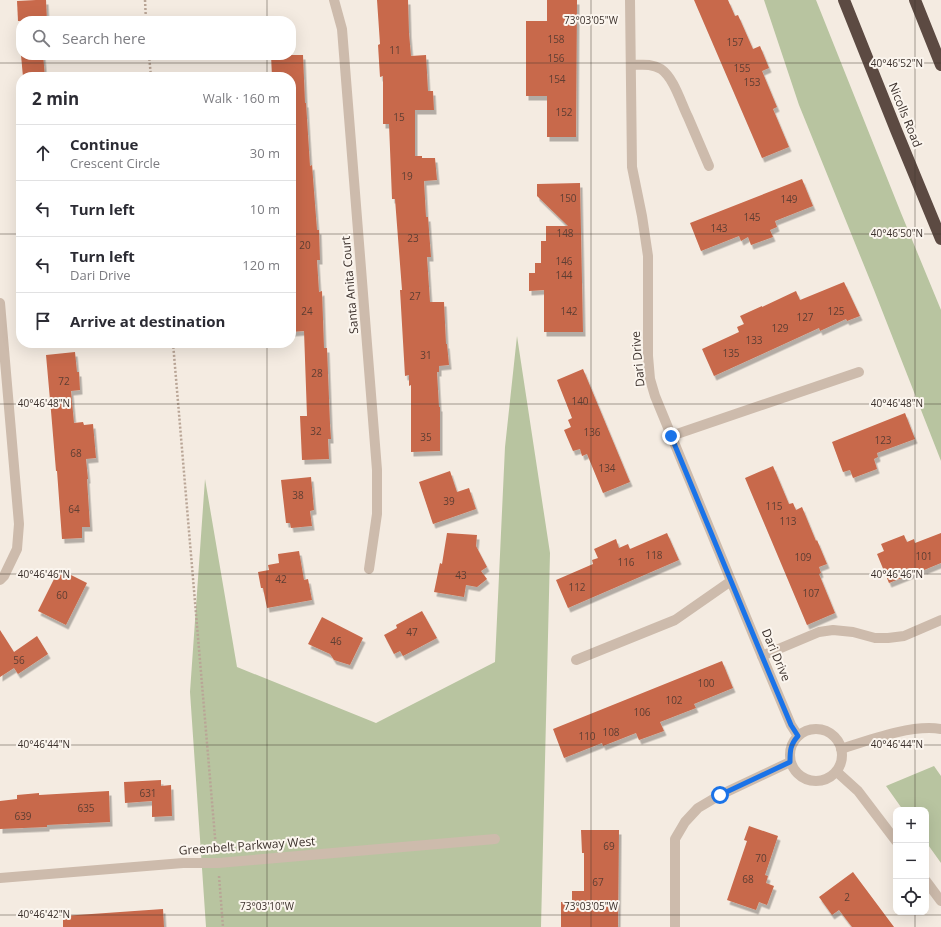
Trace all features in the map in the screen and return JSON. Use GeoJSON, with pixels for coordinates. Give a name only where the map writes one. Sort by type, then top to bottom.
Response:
{"type":"FeatureCollection","features":[{"type":"Feature","properties":{"kind":"highway","name":"Nicolls Road"},"geometry":{"type":"LineString","coordinates":[[844,0],[941,239]]}},
{"type":"Feature","properties":{"kind":"highway"},"geometry":{"type":"LineString","coordinates":[[915,0],[941,65]]}},
{"type":"Feature","properties":{"kind":"street","name":"Santa Anita Court"},"geometry":{"type":"LineString","coordinates":[[334,0],[342,29],[377,470],[377,514],[369,569]]}},
{"type":"Feature","properties":{"kind":"street","name":"Dari Drive"},"geometry":{"type":"LineString","coordinates":[[630,0],[632,167],[648,256],[648,356],[650,379],[671,436],[762,656],[791,725],[798,736]]}},
{"type":"Feature","properties":{"kind":"street"},"geometry":{"type":"LineString","coordinates":[[631,66],[646,64],[652,65],[665,73],[674,85],[708,166]]}},
{"type":"Feature","properties":{"kind":"street"},"geometry":{"type":"LineString","coordinates":[[0,303],[19,524],[17,549],[4,576],[0,580]]}},
{"type":"Feature","properties":{"kind":"street"},"geometry":{"type":"LineString","coordinates":[[671,436],[859,372]]}},
{"type":"Feature","properties":{"kind":"street"},"geometry":{"type":"LineString","coordinates":[[576,660],[675,620],[731,581]]}},
{"type":"Feature","properties":{"kind":"street"},"geometry":{"type":"LineString","coordinates":[[762,656],[819,632],[833,630],[846,631],[875,638],[888,638],[904,636],[941,620]]}},
{"type":"Feature","properties":{"kind":"street"},"geometry":{"type":"LineString","coordinates":[[841,749],[899,731],[932,727],[941,729]]}},
{"type":"Feature","properties":{"kind":"street"},"geometry":{"type":"LineString","coordinates":[[809,730],[823,730],[829,733],[835,737],[841,749],[842,761],[837,772],[822,781],[810,781],[804,779],[795,772],[790,762],[791,746],[798,736],[809,730]]}},
{"type":"Feature","properties":{"kind":"street"},"geometry":{"type":"LineString","coordinates":[[675,927],[675,839],[685,822],[698,808],[715,798],[790,762]]}},
{"type":"Feature","properties":{"kind":"street"},"geometry":{"type":"LineString","coordinates":[[837,772],[858,791],[893,837]]}},
{"type":"Feature","properties":{"kind":"street","name":"Greenbelt Parkway West"},"geometry":{"type":"LineString","coordinates":[[0,878],[183,863],[218,863],[495,839]]}},
{"type":"Feature","properties":{"kind":"street"},"geometry":{"type":"LineString","coordinates":[[929,885],[941,901]]}},
{"type":"Feature","properties":{"kind":"path"},"geometry":{"type":"LineString","coordinates":[[145,0],[146,16]]}},
{"type":"Feature","properties":{"kind":"path"},"geometry":{"type":"LineString","coordinates":[[149,60],[151,72]]}},
{"type":"Feature","properties":{"kind":"path"},"geometry":{"type":"LineString","coordinates":[[173,348],[223,927]]}},
{"type":"Feature","properties":{"kind":"green space"},"geometry":{"type":"Polygon","coordinates":[[[764,0],[816,0],[941,310],[941,461],[799,105],[764,0]]]}},
{"type":"Feature","properties":{"kind":"green space"},"geometry":{"type":"Polygon","coordinates":[[[517,336],[550,553],[541,927],[206,927],[190,692],[205,479],[237,667],[376,723],[495,662],[505,447],[517,336]]]}},
{"type":"Feature","properties":{"kind":"green space"},"geometry":{"type":"Polygon","coordinates":[[[934,766],[941,776],[941,863],[929,846],[929,807],[901,807],[886,786],[934,766]]]}},
{"type":"Feature","properties":{"kind":"building"},"geometry":{"type":"Polygon","coordinates":[[[46,0],[47,16],[18,16],[17,1],[46,0]]]}},
{"type":"Feature","properties":{"kind":"building"},"geometry":{"type":"Polygon","coordinates":[[[377,0],[408,0],[411,56],[426,55],[428,91],[433,91],[434,110],[415,110],[415,156],[422,156],[422,158],[435,158],[437,180],[424,181],[426,217],[428,217],[431,257],[427,257],[430,302],[444,302],[446,344],[449,365],[439,366],[439,372],[437,372],[440,407],[440,451],[411,452],[411,385],[409,386],[409,375],[405,376],[400,290],[402,290],[395,199],[392,199],[389,124],[383,124],[383,76],[380,77],[378,45],[380,44],[377,0]]]}},
{"type":"Feature","properties":{"kind":"building"},"geometry":{"type":"Polygon","coordinates":[[[547,0],[577,0],[576,137],[547,137],[547,96],[526,96],[526,21],[547,21],[547,0]]]}},
{"type":"Feature","properties":{"kind":"building"},"geometry":{"type":"Polygon","coordinates":[[[694,0],[728,0],[735,16],[738,15],[753,49],[760,46],[769,68],[762,71],[777,107],[773,109],[789,147],[762,158],[694,0]]]}},
{"type":"Feature","properties":{"kind":"building"},"geometry":{"type":"Polygon","coordinates":[[[296,55],[303,55],[310,166],[312,165],[317,230],[319,230],[320,260],[317,260],[319,292],[322,291],[324,348],[327,348],[331,439],[328,439],[329,459],[302,460],[300,416],[307,416],[304,331],[296,332],[296,72],[272,72],[271,60],[296,60],[296,55]]]}},
{"type":"Feature","properties":{"kind":"building"},"geometry":{"type":"Polygon","coordinates":[[[21,60],[43,60],[45,72],[23,72],[21,60]]]}},
{"type":"Feature","properties":{"kind":"building"},"geometry":{"type":"Polygon","coordinates":[[[802,179],[813,206],[775,221],[777,227],[770,230],[773,237],[751,245],[748,237],[741,241],[739,236],[701,251],[690,223],[802,179]]]}},
{"type":"Feature","properties":{"kind":"building"},"geometry":{"type":"Polygon","coordinates":[[[580,183],[583,332],[544,332],[544,290],[529,291],[529,273],[535,273],[535,263],[541,263],[541,241],[546,241],[546,226],[568,226],[537,196],[537,184],[580,183]]]}},
{"type":"Feature","properties":{"kind":"building"},"geometry":{"type":"Polygon","coordinates":[[[844,282],[860,316],[847,321],[846,319],[820,331],[819,328],[714,376],[702,349],[739,332],[737,327],[744,324],[740,316],[796,291],[800,300],[844,282]]]}},
{"type":"Feature","properties":{"kind":"building"},"geometry":{"type":"Polygon","coordinates":[[[75,352],[77,372],[79,372],[80,390],[71,391],[74,423],[83,422],[84,425],[93,424],[96,458],[86,459],[90,527],[82,527],[82,538],[62,539],[46,355],[75,352]]]}},
{"type":"Feature","properties":{"kind":"building"},"geometry":{"type":"Polygon","coordinates":[[[583,369],[630,482],[603,493],[587,454],[582,456],[580,449],[573,451],[564,430],[571,427],[568,420],[572,418],[557,380],[583,369]]]}},
{"type":"Feature","properties":{"kind":"building"},"geometry":{"type":"Polygon","coordinates":[[[905,413],[915,439],[877,453],[878,457],[874,459],[877,469],[853,478],[850,470],[843,472],[832,442],[905,413]]]}},
{"type":"Feature","properties":{"kind":"building"},"geometry":{"type":"Polygon","coordinates":[[[773,466],[789,504],[793,503],[796,510],[802,507],[827,564],[819,567],[821,573],[819,574],[835,613],[807,625],[745,478],[773,466]]]}},
{"type":"Feature","properties":{"kind":"building"},"geometry":{"type":"Polygon","coordinates":[[[450,471],[457,492],[469,488],[476,509],[433,524],[419,482],[450,471]]]}},
{"type":"Feature","properties":{"kind":"building"},"geometry":{"type":"Polygon","coordinates":[[[311,477],[314,510],[310,511],[312,526],[291,528],[290,523],[286,523],[281,480],[311,477]]]}},
{"type":"Feature","properties":{"kind":"building"},"geometry":{"type":"Polygon","coordinates":[[[447,533],[477,535],[476,546],[487,567],[481,571],[487,579],[477,587],[466,585],[464,597],[434,592],[440,563],[442,564],[447,533]]]}},
{"type":"Feature","properties":{"kind":"building"},"geometry":{"type":"Polygon","coordinates":[[[667,533],[679,560],[568,608],[556,580],[593,564],[592,560],[598,558],[594,549],[616,539],[619,548],[628,544],[630,549],[667,533]]]}},
{"type":"Feature","properties":{"kind":"building"},"geometry":{"type":"Polygon","coordinates":[[[941,533],[941,563],[889,583],[877,554],[884,551],[881,544],[904,535],[907,542],[914,539],[915,543],[941,533]]]}},
{"type":"Feature","properties":{"kind":"building"},"geometry":{"type":"Polygon","coordinates":[[[299,551],[304,580],[308,579],[312,600],[267,608],[258,572],[269,570],[268,565],[279,563],[278,554],[299,551]]]}},
{"type":"Feature","properties":{"kind":"building"},"geometry":{"type":"Polygon","coordinates":[[[59,569],[87,583],[66,625],[38,611],[59,569]]]}},
{"type":"Feature","properties":{"kind":"building"},"geometry":{"type":"Polygon","coordinates":[[[422,611],[437,638],[403,656],[400,651],[394,654],[384,635],[397,628],[396,625],[422,611]]]}},
{"type":"Feature","properties":{"kind":"building"},"geometry":{"type":"Polygon","coordinates":[[[322,617],[363,638],[350,665],[334,660],[330,654],[308,644],[322,617]]]}},
{"type":"Feature","properties":{"kind":"building"},"geometry":{"type":"Polygon","coordinates":[[[0,630],[14,652],[37,636],[48,654],[18,674],[14,668],[0,677],[0,630]]]}},
{"type":"Feature","properties":{"kind":"building"},"geometry":{"type":"Polygon","coordinates":[[[722,661],[733,688],[694,704],[696,708],[660,722],[664,731],[639,740],[636,733],[603,746],[602,743],[564,758],[553,729],[722,661]]]}},
{"type":"Feature","properties":{"kind":"building"},"geometry":{"type":"Polygon","coordinates":[[[161,780],[161,786],[171,785],[172,816],[152,817],[152,801],[125,803],[124,782],[161,780]]]}},
{"type":"Feature","properties":{"kind":"building"},"geometry":{"type":"Polygon","coordinates":[[[109,791],[110,822],[0,829],[0,801],[17,799],[17,795],[109,791]]]}},
{"type":"Feature","properties":{"kind":"building"},"geometry":{"type":"Polygon","coordinates":[[[749,826],[778,836],[765,875],[768,876],[766,883],[774,886],[767,905],[759,902],[756,910],[727,900],[747,841],[744,840],[749,826]]]}},
{"type":"Feature","properties":{"kind":"building"},"geometry":{"type":"Polygon","coordinates":[[[581,830],[619,830],[618,927],[561,927],[561,902],[572,902],[572,891],[584,891],[584,853],[582,853],[581,830]]]}},
{"type":"Feature","properties":{"kind":"building"},"geometry":{"type":"Polygon","coordinates":[[[853,872],[894,927],[852,927],[839,910],[832,915],[819,897],[853,872]]]}},
{"type":"Feature","properties":{"kind":"building"},"geometry":{"type":"Polygon","coordinates":[[[163,909],[164,927],[63,927],[63,916],[163,909]]]}},
{"type":"Feature","properties":{"kind":"route"},"geometry":{"type":"LineString","coordinates":[[671,436],[791,725],[798,736],[791,746],[790,762],[720,795]]}}]}
